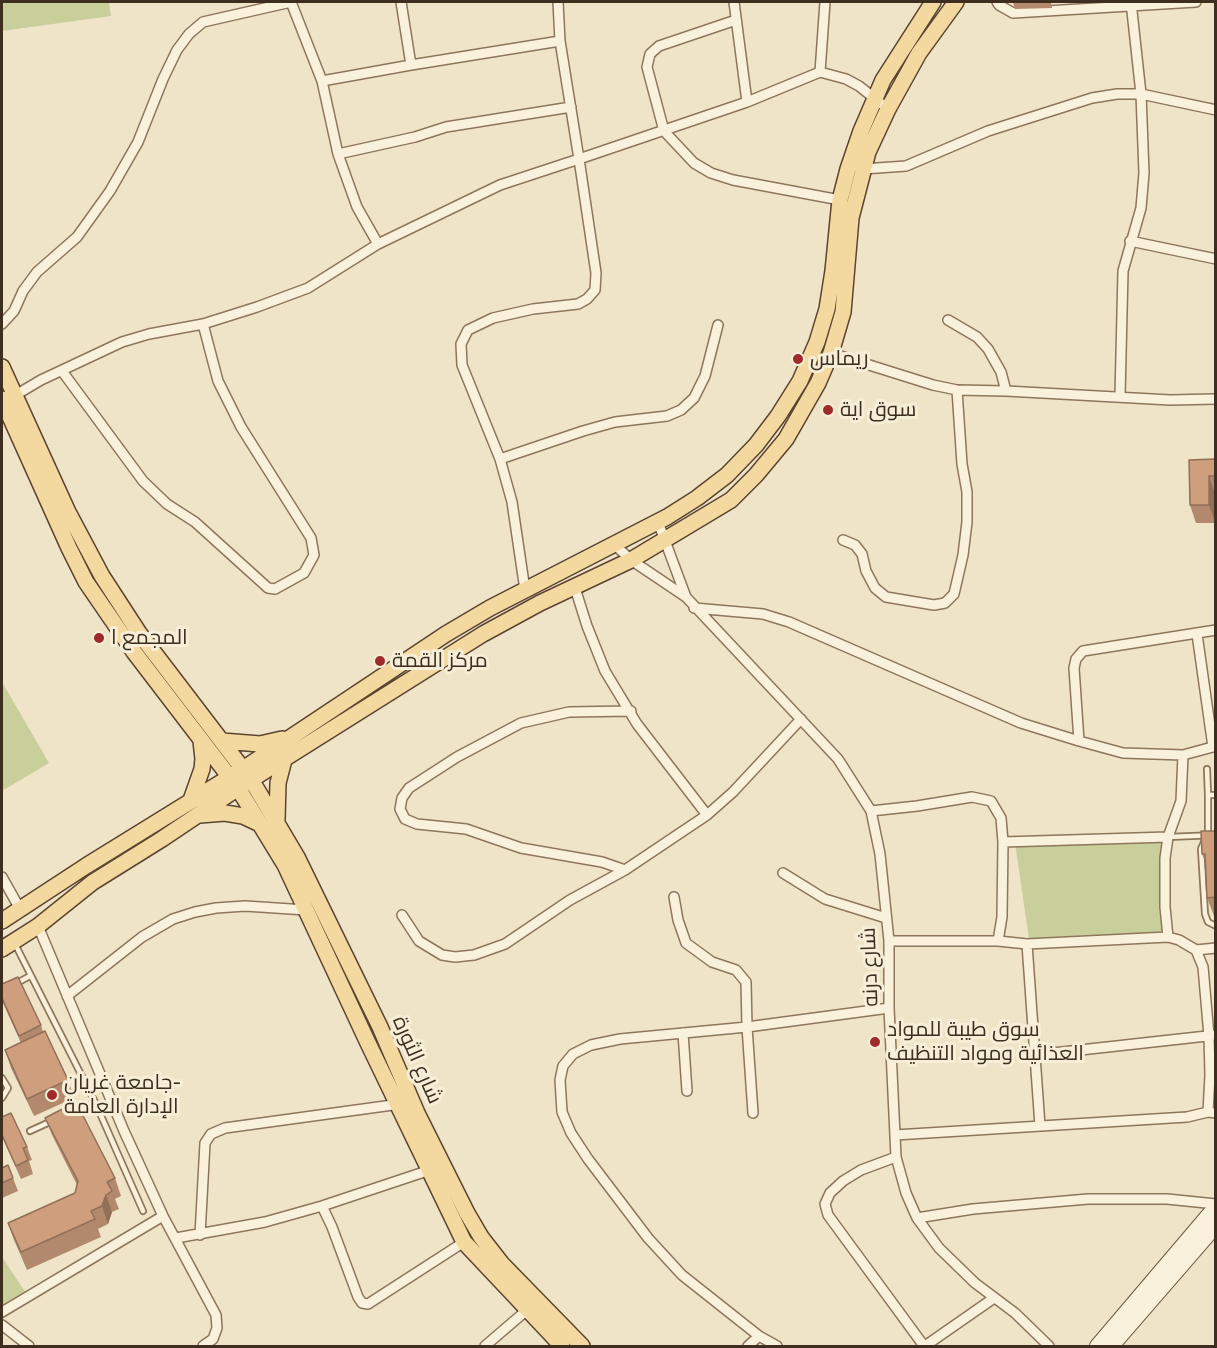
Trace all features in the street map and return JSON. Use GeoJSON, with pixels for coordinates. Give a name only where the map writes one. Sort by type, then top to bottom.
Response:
{"type":"FeatureCollection","features":[{"type":"Feature","properties":{"kind":"main road"},"geometry":{"type":"LineString","coordinates":[[247,775],[288,738],[446,634],[525,590],[658,522],[698,498],[727,475],[756,445],[800,381],[817,342],[827,309],[840,200],[861,131],[883,80],[933,2]]}},
{"type":"Feature","properties":{"kind":"main road"},"geometry":{"type":"LineString","coordinates":[[2,921],[191,800],[284,760],[483,634],[540,603],[631,560],[731,500],[756,475],[786,439],[818,383],[831,353],[843,312],[851,218],[867,152],[919,53],[956,2]]}},
{"type":"Feature","properties":{"kind":"main road"},"geometry":{"type":"LineString","coordinates":[[2,368],[5,399]]}},
{"type":"Feature","properties":{"kind":"main road","name":"شارع الثورة"},"geometry":{"type":"LineString","coordinates":[[5,399],[102,576],[139,633],[222,741],[277,820],[364,995],[430,1170],[464,1242],[562,1347]]}},
{"type":"Feature","properties":{"kind":"main road","name":"شارع الثورة"},"geometry":{"type":"LineString","coordinates":[[5,399],[86,582],[127,642],[233,782],[285,865],[404,1103],[466,1213],[502,1264],[582,1347]]}},
{"type":"Feature","properties":{"kind":"main road"},"geometry":{"type":"LineString","coordinates":[[86,582],[102,576]]}},
{"type":"Feature","properties":{"kind":"main road"},"geometry":{"type":"LineString","coordinates":[[191,800],[202,769],[200,738]]}},
{"type":"Feature","properties":{"kind":"main road"},"geometry":{"type":"LineString","coordinates":[[222,741],[260,744],[288,738]]}},
{"type":"Feature","properties":{"kind":"main road"},"geometry":{"type":"LineString","coordinates":[[277,820],[278,783],[284,760]]}},
{"type":"Feature","properties":{"kind":"main road"},"geometry":{"type":"LineString","coordinates":[[8,945],[38,926],[93,882],[197,816],[233,782]]}},
{"type":"Feature","properties":{"kind":"main road"},"geometry":{"type":"LineString","coordinates":[[197,816],[225,813],[243,816],[260,824]]}},
{"type":"Feature","properties":{"kind":"main road"},"geometry":{"type":"LineString","coordinates":[[1097,1347],[1215,1205]]}},
{"type":"Feature","properties":{"kind":"main road"},"geometry":{"type":"LineString","coordinates":[[1112,1347],[1209,1239],[1215,1226]]}},
{"type":"Feature","properties":{"kind":"street"},"geometry":{"type":"LineString","coordinates":[[2,324],[14,311],[23,291],[37,272],[77,237],[110,191],[138,142],[177,50],[189,34],[203,22],[290,2],[322,81],[338,154],[357,207],[378,244]]}},
{"type":"Feature","properties":{"kind":"street"},"geometry":{"type":"LineString","coordinates":[[401,2],[411,65]]}},
{"type":"Feature","properties":{"kind":"street"},"geometry":{"type":"LineString","coordinates":[[525,590],[512,501],[500,459],[462,365],[461,344],[468,330],[493,318],[533,309],[578,304],[587,299],[595,290],[596,273],[560,41],[558,2]]}},
{"type":"Feature","properties":{"kind":"street"},"geometry":{"type":"LineString","coordinates":[[734,2],[747,102]]}},
{"type":"Feature","properties":{"kind":"street"},"geometry":{"type":"LineString","coordinates":[[820,72],[825,2]]}},
{"type":"Feature","properties":{"kind":"street"},"geometry":{"type":"LineString","coordinates":[[997,2],[1013,14],[1131,4],[1196,2]]}},
{"type":"Feature","properties":{"kind":"street"},"geometry":{"type":"LineString","coordinates":[[1120,396],[1123,271],[1141,208],[1144,172],[1141,94],[1131,4]]}},
{"type":"Feature","properties":{"kind":"street"},"geometry":{"type":"LineString","coordinates":[[736,20],[659,46],[650,54],[647,67],[664,131],[694,163],[711,172],[733,180],[840,200]]}},
{"type":"Feature","properties":{"kind":"street"},"geometry":{"type":"LineString","coordinates":[[322,81],[560,41]]}},
{"type":"Feature","properties":{"kind":"street"},"geometry":{"type":"LineString","coordinates":[[5,399],[122,342],[203,324],[308,288],[378,244],[500,185],[747,102],[820,72],[846,79],[888,109]]}},
{"type":"Feature","properties":{"kind":"street"},"geometry":{"type":"LineString","coordinates":[[863,169],[906,166],[988,131],[1092,98],[1117,94],[1141,94],[1215,110]]}},
{"type":"Feature","properties":{"kind":"street"},"geometry":{"type":"LineString","coordinates":[[338,154],[446,127],[571,107]]}},
{"type":"Feature","properties":{"kind":"street"},"geometry":{"type":"LineString","coordinates":[[1130,241],[1215,258]]}},
{"type":"Feature","properties":{"kind":"street"},"geometry":{"type":"LineString","coordinates":[[948,320],[977,337],[988,350],[1001,372],[1006,391]]}},
{"type":"Feature","properties":{"kind":"street"},"geometry":{"type":"LineString","coordinates":[[62,371],[143,481],[167,504],[195,522],[268,588],[275,589],[304,573],[314,555],[311,538],[241,427],[218,381],[203,324]]}},
{"type":"Feature","properties":{"kind":"street"},"geometry":{"type":"LineString","coordinates":[[500,459],[604,425],[667,416],[681,410],[694,398],[705,376],[718,325]]}},
{"type":"Feature","properties":{"kind":"street"},"geometry":{"type":"LineString","coordinates":[[831,353],[957,390],[1170,400],[1215,399]]}},
{"type":"Feature","properties":{"kind":"street"},"geometry":{"type":"LineString","coordinates":[[843,540],[855,545],[862,554],[866,571],[875,588],[886,597],[934,605],[945,603],[954,594],[963,555],[967,502],[957,390]]}},
{"type":"Feature","properties":{"kind":"street","name":"شارع درنه"},"geometry":{"type":"LineString","coordinates":[[658,522],[686,597],[694,608],[838,759],[871,811],[880,854],[889,941],[889,1008],[896,1157],[906,1193],[917,1218],[939,1248],[975,1283],[1015,1313],[1049,1347]]}},
{"type":"Feature","properties":{"kind":"street","name":"شارع درنه"},"geometry":{"type":"LineString","coordinates":[[615,545],[631,560],[686,597]]}},
{"type":"Feature","properties":{"kind":"street"},"geometry":{"type":"LineString","coordinates":[[575,588],[605,671],[638,724],[707,815]]}},
{"type":"Feature","properties":{"kind":"street"},"geometry":{"type":"LineString","coordinates":[[694,608],[763,614],[789,622],[1021,723],[1123,753],[1183,755],[1214,747],[1197,634]]}},
{"type":"Feature","properties":{"kind":"street"},"geometry":{"type":"LineString","coordinates":[[1079,741],[1074,668],[1076,659],[1083,651],[1215,630]]}},
{"type":"Feature","properties":{"kind":"street"},"geometry":{"type":"LineString","coordinates":[[625,870],[602,862],[521,848],[466,830],[417,824],[405,819],[400,809],[402,798],[408,788],[457,757],[521,723],[570,712],[631,711]]}},
{"type":"Feature","properties":{"kind":"street"},"geometry":{"type":"LineString","coordinates":[[402,915],[419,942],[442,955],[474,956],[505,944],[570,900],[625,870],[707,815],[733,792],[801,719]]}},
{"type":"Feature","properties":{"kind":"street"},"geometry":{"type":"LineString","coordinates":[[1168,937],[1164,907],[1165,858],[1168,837],[1181,801],[1183,755]]}},
{"type":"Feature","properties":{"kind":"street"},"geometry":{"type":"LineString","coordinates":[[871,811],[972,797],[991,801],[1001,818],[1003,842],[1002,917],[998,941]]}},
{"type":"Feature","properties":{"kind":"street"},"geometry":{"type":"LineString","coordinates":[[1003,842],[1168,837]]}},
{"type":"Feature","properties":{"kind":"street"},"geometry":{"type":"LineString","coordinates":[[783,873],[825,898],[886,918]]}},
{"type":"Feature","properties":{"kind":"street"},"geometry":{"type":"LineString","coordinates":[[2,877],[20,909]]}},
{"type":"Feature","properties":{"kind":"street"},"geometry":{"type":"LineString","coordinates":[[674,897],[678,920],[686,943],[712,962],[736,970],[746,982],[753,1113]]}},
{"type":"Feature","properties":{"kind":"street"},"geometry":{"type":"LineString","coordinates":[[67,996],[142,937],[173,920],[195,912],[244,906],[306,910]]}},
{"type":"Feature","properties":{"kind":"street"},"geometry":{"type":"LineString","coordinates":[[38,926],[163,1216],[216,1315],[217,1328],[213,1339],[203,1347]]}},
{"type":"Feature","properties":{"kind":"street"},"geometry":{"type":"LineString","coordinates":[[889,941],[998,941],[1027,944],[1168,937],[1179,940],[1196,950],[1215,948]]}},
{"type":"Feature","properties":{"kind":"street"},"geometry":{"type":"LineString","coordinates":[[1027,944],[1040,1126]]}},
{"type":"Feature","properties":{"kind":"street"},"geometry":{"type":"LineString","coordinates":[[895,1136],[1186,1117],[1212,1113],[1210,1075],[1212,1035],[1203,967],[1196,950]]}},
{"type":"Feature","properties":{"kind":"street"},"geometry":{"type":"LineString","coordinates":[[777,1347],[759,1336],[682,1275],[648,1238],[571,1133],[562,1112],[560,1080],[563,1066],[573,1054],[591,1045],[620,1039],[747,1027],[889,1008]]}},
{"type":"Feature","properties":{"kind":"street"},"geometry":{"type":"LineString","coordinates":[[683,1033],[687,1091]]}},
{"type":"Feature","properties":{"kind":"street"},"geometry":{"type":"LineString","coordinates":[[1035,1054],[1212,1035]]}},
{"type":"Feature","properties":{"kind":"street"},"geometry":{"type":"LineString","coordinates":[[200,1235],[205,1143],[211,1134],[225,1128],[404,1103]]}},
{"type":"Feature","properties":{"kind":"street"},"geometry":{"type":"LineString","coordinates":[[896,1157],[861,1170],[843,1181],[830,1193],[825,1204],[828,1215],[924,1347],[994,1298]]}},
{"type":"Feature","properties":{"kind":"street"},"geometry":{"type":"LineString","coordinates":[[176,1238],[265,1222],[322,1206],[430,1170]]}},
{"type":"Feature","properties":{"kind":"street"},"geometry":{"type":"LineString","coordinates":[[917,1218],[983,1208],[1088,1199],[1167,1199],[1215,1205]]}},
{"type":"Feature","properties":{"kind":"street"},"geometry":{"type":"LineString","coordinates":[[322,1206],[362,1303],[368,1304],[464,1242]]}},
{"type":"Feature","properties":{"kind":"street"},"geometry":{"type":"LineString","coordinates":[[2,1312],[163,1216]]}},
{"type":"Feature","properties":{"kind":"street"},"geometry":{"type":"LineString","coordinates":[[485,1347],[527,1310]]}},
{"type":"Feature","properties":{"kind":"street"},"geometry":{"type":"LineString","coordinates":[[2,1324],[29,1347]]}},
{"type":"Feature","properties":{"kind":"street"},"geometry":{"type":"LineString","coordinates":[[748,1347],[759,1336]]}},
{"type":"Feature","properties":{"kind":"lane"},"geometry":{"type":"LineString","coordinates":[[1207,769],[1208,835],[1201,849],[1205,914],[1208,922],[1215,926]]}},
{"type":"Feature","properties":{"kind":"lane"},"geometry":{"type":"LineString","coordinates":[[1208,795],[1215,795]]}},
{"type":"Feature","properties":{"kind":"lane"},"geometry":{"type":"LineString","coordinates":[[1168,837],[1215,835]]}},
{"type":"Feature","properties":{"kind":"lane"},"geometry":{"type":"LineString","coordinates":[[8,945],[30,976],[95,1102],[143,1211]]}},
{"type":"Feature","properties":{"kind":"lane"},"geometry":{"type":"LineString","coordinates":[[11,986],[30,976]]}},
{"type":"Feature","properties":{"kind":"lane"},"geometry":{"type":"LineString","coordinates":[[2,1078],[8,1088],[2,1098]]}},
{"type":"Feature","properties":{"kind":"lane"},"geometry":{"type":"LineString","coordinates":[[30,1131],[95,1102]]}},
{"type":"Feature","properties":{"kind":"green space"},"geometry":{"type":"Polygon","coordinates":[[[2,2],[109,2],[111,16],[2,31],[2,2]]]}},
{"type":"Feature","properties":{"kind":"green space"},"geometry":{"type":"Polygon","coordinates":[[[2,682],[49,763],[2,791],[2,682]]]}},
{"type":"Feature","properties":{"kind":"green space"},"geometry":{"type":"Polygon","coordinates":[[[1162,840],[1159,907],[1163,933],[1029,939],[1015,843],[1162,840]]]}},
{"type":"Feature","properties":{"kind":"green space"},"geometry":{"type":"Polygon","coordinates":[[[2,1257],[26,1293],[2,1306],[2,1257]]]}},
{"type":"Feature","properties":{"kind":"building"},"geometry":{"type":"Polygon","coordinates":[[[1215,459],[1215,476],[1209,476],[1209,505],[1190,505],[1189,460],[1215,459]]]}},
{"type":"Feature","properties":{"kind":"building"},"geometry":{"type":"Polygon","coordinates":[[[1201,831],[1215,831],[1215,897],[1207,898],[1205,854],[1202,854],[1201,831]]]}},
{"type":"Feature","properties":{"kind":"building"},"geometry":{"type":"Polygon","coordinates":[[[18,977],[41,1025],[19,1036],[2,998],[2,984],[18,977]]]}},
{"type":"Feature","properties":{"kind":"building"},"geometry":{"type":"Polygon","coordinates":[[[45,1031],[68,1080],[27,1099],[5,1050],[45,1031]]]}},
{"type":"Feature","properties":{"kind":"building"},"geometry":{"type":"Polygon","coordinates":[[[76,1102],[115,1178],[107,1182],[112,1191],[106,1195],[102,1206],[91,1211],[95,1219],[21,1252],[8,1223],[75,1193],[78,1181],[45,1118],[76,1102]]]}},
{"type":"Feature","properties":{"kind":"building"},"geometry":{"type":"Polygon","coordinates":[[[11,1113],[27,1147],[23,1148],[28,1160],[16,1166],[2,1135],[2,1117],[11,1113]]]}},
{"type":"Feature","properties":{"kind":"building"},"geometry":{"type":"Polygon","coordinates":[[[8,1165],[13,1178],[2,1183],[2,1168],[8,1165]]]}},
{"type":"Feature","properties":{"kind":"place","name":"ريماس"},"geometry":{"type":"Point","coordinates":[798,359]}},
{"type":"Feature","properties":{"kind":"place","name":"سوق اية"},"geometry":{"type":"Point","coordinates":[828,410]}},
{"type":"Feature","properties":{"kind":"place","name":"المجمع ا"},"geometry":{"type":"Point","coordinates":[99,638]}},
{"type":"Feature","properties":{"kind":"place","name":"مركز القمة"},"geometry":{"type":"Point","coordinates":[380,661]}},
{"type":"Feature","properties":{"kind":"place","name":"سوق طيبة للمواد العذائية ومواد التنظيف"},"geometry":{"type":"Point","coordinates":[875,1042]}},
{"type":"Feature","properties":{"kind":"place","name":"جامعة غريان- الإدارة العامة"},"geometry":{"type":"Point","coordinates":[52,1095]}}]}
